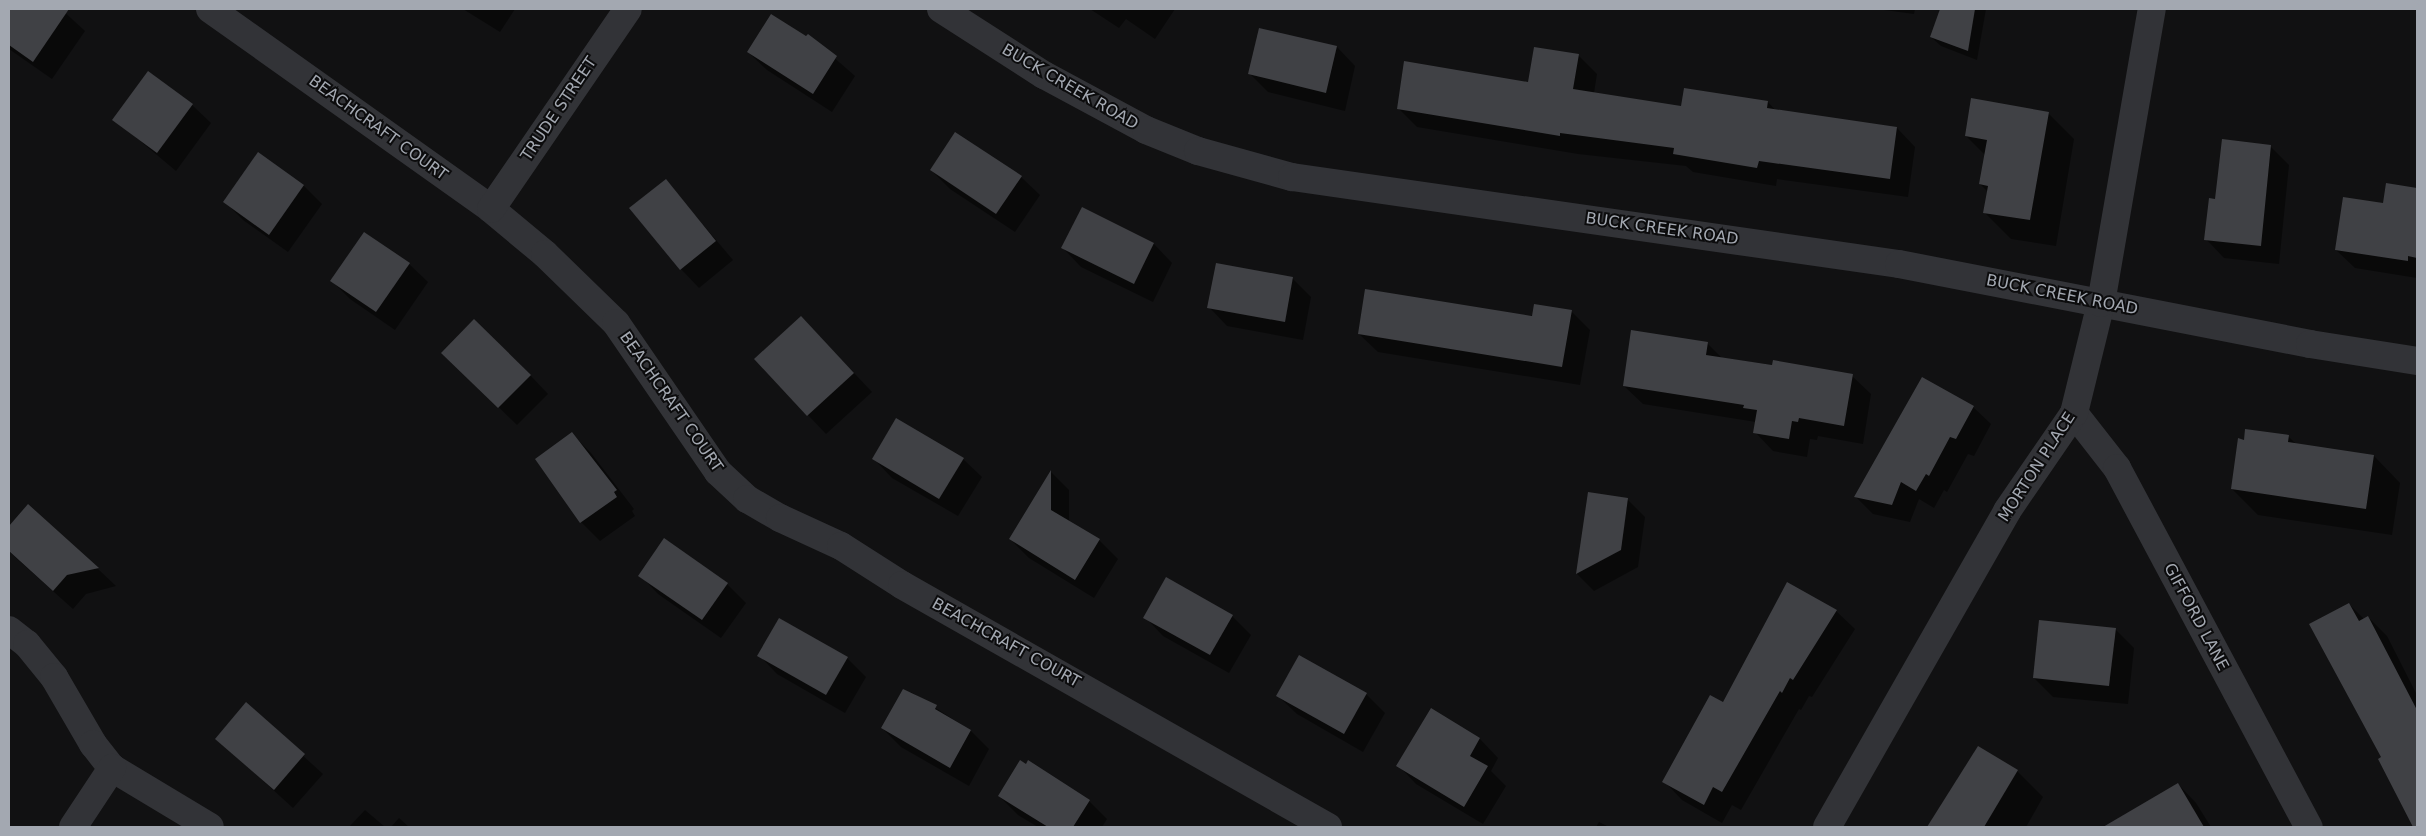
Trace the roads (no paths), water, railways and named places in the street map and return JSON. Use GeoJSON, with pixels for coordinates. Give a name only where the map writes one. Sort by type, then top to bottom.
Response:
{"type":"FeatureCollection","features":[{"type":"Feature","properties":{"kind":"street","name":"BEACHCRAFT COURT"},"geometry":{"type":"LineString","coordinates":[[210,9],[491,209],[545,254],[616,323],[718,472],[747,499],[780,518],[841,546],[902,585],[1328,827]]}},
{"type":"Feature","properties":{"kind":"street","name":"TRUDE STREET"},"geometry":{"type":"LineString","coordinates":[[491,209],[628,9]]}},
{"type":"Feature","properties":{"kind":"street","name":"BUCK CREEK ROAD"},"geometry":{"type":"LineString","coordinates":[[941,9],[1044,75],[1146,130],[1198,151],[1292,177],[1751,240],[1989,280],[2310,344],[2417,361]]}},
{"type":"Feature","properties":{"kind":"street","name":"MORTON PLACE"},"geometry":{"type":"LineString","coordinates":[[1827,827],[2007,510],[2074,413],[2101,303],[2152,9]]}},
{"type":"Feature","properties":{"kind":"street","name":"GIFFORD LANE"},"geometry":{"type":"LineString","coordinates":[[2074,413],[2117,468],[2309,827]]}},
{"type":"Feature","properties":{"kind":"street"},"geometry":{"type":"LineString","coordinates":[[9,630],[27,644],[54,677],[93,744],[112,768],[210,827]]}},
{"type":"Feature","properties":{"kind":"street"},"geometry":{"type":"LineString","coordinates":[[73,827],[112,768]]}}]}
